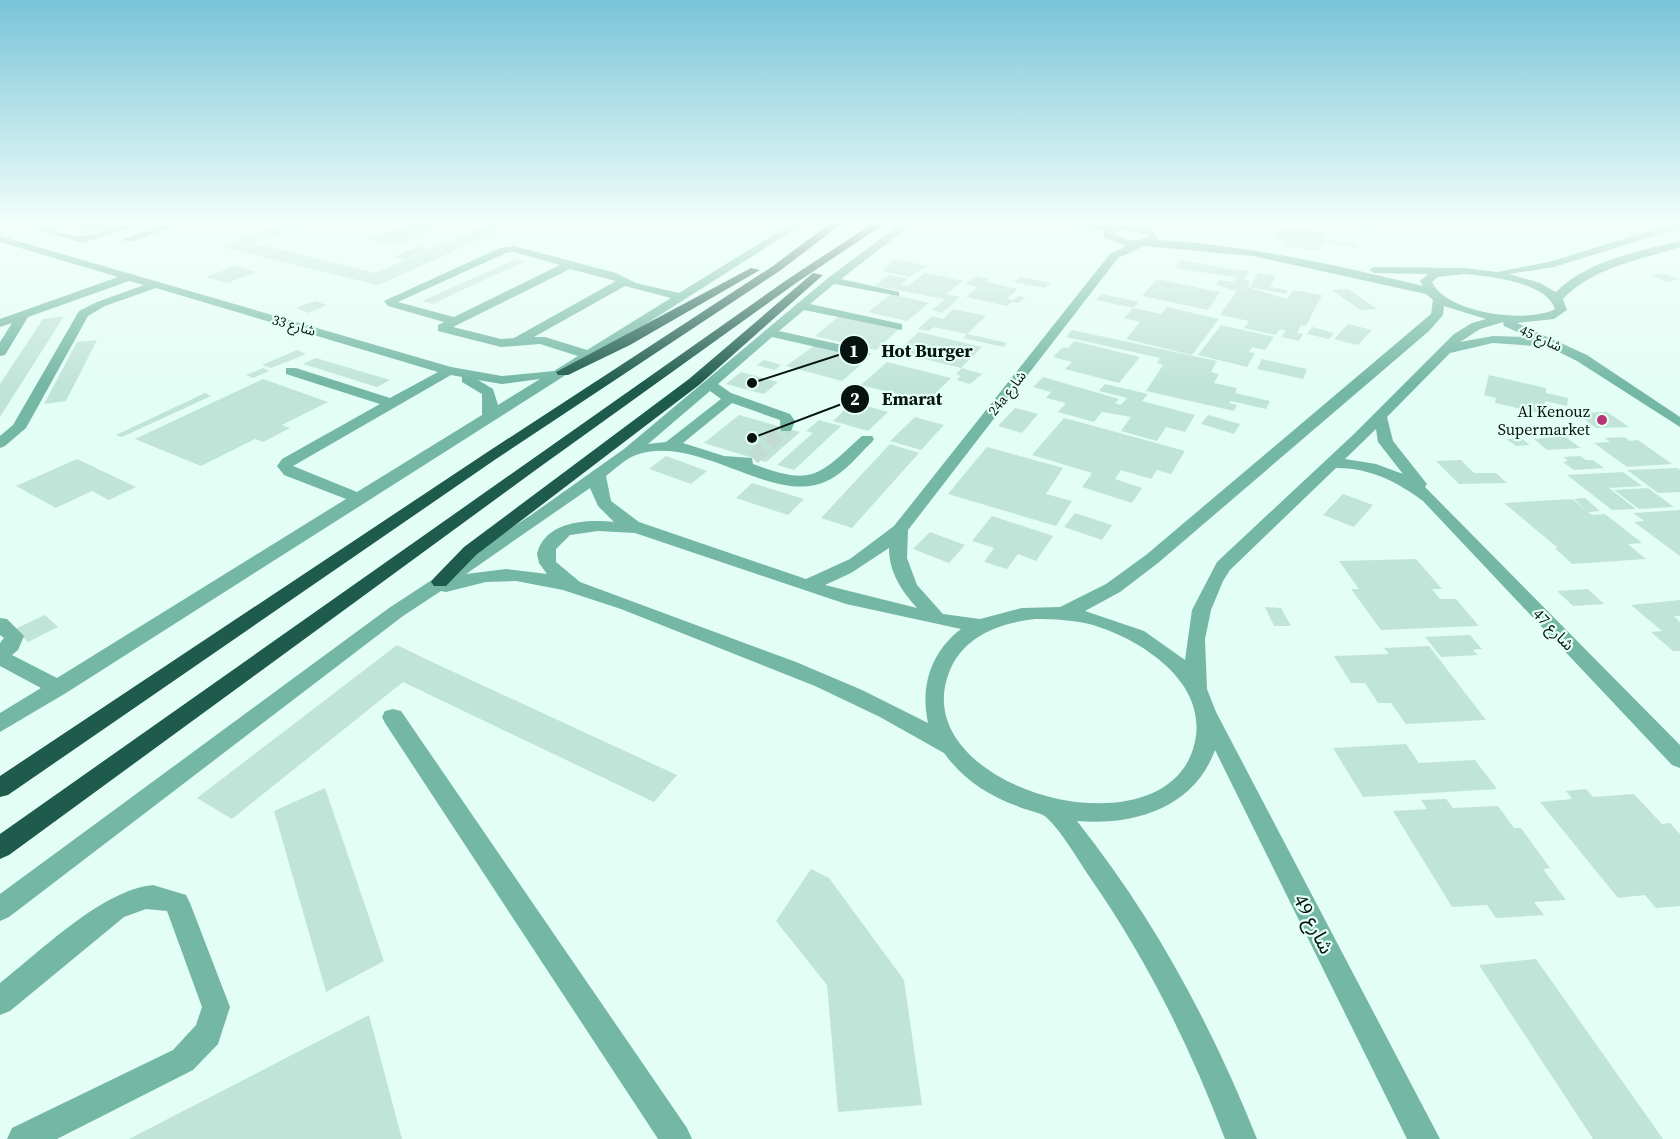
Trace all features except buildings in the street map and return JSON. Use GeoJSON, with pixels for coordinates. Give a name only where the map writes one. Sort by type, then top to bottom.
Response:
{"type":"FeatureCollection","features":[{"type":"Feature","properties":{"kind":"highway"},"geometry":{"type":"LineString","coordinates":[[563,372],[626,342],[742,277]]}},
{"type":"Feature","properties":{"kind":"highway"},"geometry":{"type":"LineString","coordinates":[[0,788],[490,456],[763,277]]}},
{"type":"Feature","properties":{"kind":"highway"},"geometry":{"type":"LineString","coordinates":[[0,848],[521,472],[798,277]]}},
{"type":"Feature","properties":{"kind":"highway"},"geometry":{"type":"LineString","coordinates":[[440,582],[470,551],[716,365],[815,277]]}},
{"type":"Feature","properties":{"kind":"street"},"geometry":{"type":"LineString","coordinates":[[0,323],[129,277]]}},
{"type":"Feature","properties":{"kind":"street","name":"شارع 33"},"geometry":{"type":"LineString","coordinates":[[129,277],[449,371],[502,380],[563,372]]}},
{"type":"Feature","properties":{"kind":"street"},"geometry":{"type":"LineString","coordinates":[[443,277],[390,301],[392,304],[454,321]]}},
{"type":"Feature","properties":{"kind":"street"},"geometry":{"type":"LineString","coordinates":[[542,277],[443,326],[443,330],[495,342],[541,340],[588,355]]}},
{"type":"Feature","properties":{"kind":"street"},"geometry":{"type":"LineString","coordinates":[[617,277],[680,297]]}},
{"type":"Feature","properties":{"kind":"street"},"geometry":{"type":"LineString","coordinates":[[0,724],[712,277]]}},
{"type":"Feature","properties":{"kind":"street"},"geometry":{"type":"LineString","coordinates":[[0,909],[419,596],[629,452],[836,277]]}},
{"type":"Feature","properties":{"kind":"street","name":"24a شارع"},"geometry":{"type":"LineString","coordinates":[[807,585],[827,579],[859,563],[900,530],[1097,277]]}},
{"type":"Feature","properties":{"kind":"street"},"geometry":{"type":"LineString","coordinates":[[1364,277],[1434,295],[1496,318],[1533,320],[1558,313]]}},
{"type":"Feature","properties":{"kind":"street"},"geometry":{"type":"LineString","coordinates":[[1065,613],[1113,588],[1152,560],[1425,328],[1437,315],[1434,295],[1425,281],[1432,277]]}},
{"type":"Feature","properties":{"kind":"street"},"geometry":{"type":"LineString","coordinates":[[1502,277],[1535,285],[1557,298],[1567,285],[1581,277]]}},
{"type":"Feature","properties":{"kind":"street"},"geometry":{"type":"LineString","coordinates":[[832,280],[895,294]]}},
{"type":"Feature","properties":{"kind":"street"},"geometry":{"type":"LineString","coordinates":[[514,342],[625,281]]}},
{"type":"Feature","properties":{"kind":"street"},"geometry":{"type":"LineString","coordinates":[[0,443],[19,428],[83,314],[101,304],[155,285]]}},
{"type":"Feature","properties":{"kind":"street","name":"شارع 45"},"geometry":{"type":"LineString","coordinates":[[1557,298],[1562,306],[1558,313],[1562,332],[1593,364]]}},
{"type":"Feature","properties":{"kind":"street"},"geometry":{"type":"LineString","coordinates":[[802,306],[898,327]]}},
{"type":"Feature","properties":{"kind":"street"},"geometry":{"type":"LineString","coordinates":[[0,352],[23,315]]}},
{"type":"Feature","properties":{"kind":"street"},"geometry":{"type":"LineString","coordinates":[[419,596],[465,579],[496,574],[526,576],[573,585],[826,681],[890,711],[953,748],[990,783],[1021,799],[1054,810],[1095,813],[1133,810],[1166,797],[1190,778],[1204,755],[1208,728],[1193,660],[1195,632],[1210,585],[1239,548],[1331,463],[1466,331],[1496,318]]}},
{"type":"Feature","properties":{"kind":"street","name":"شارع 45"},"geometry":{"type":"LineString","coordinates":[[1496,318],[1571,351],[1680,423]]}},
{"type":"Feature","properties":{"kind":"street"},"geometry":{"type":"LineString","coordinates":[[773,331],[865,352]]}},
{"type":"Feature","properties":{"kind":"street"},"geometry":{"type":"LineString","coordinates":[[1444,352],[1469,342],[1492,338],[1538,343],[1571,351]]}},
{"type":"Feature","properties":{"kind":"street"},"geometry":{"type":"LineString","coordinates":[[291,371],[391,402]]}},
{"type":"Feature","properties":{"kind":"street"},"geometry":{"type":"LineString","coordinates":[[360,499],[290,472],[285,466],[291,458],[449,371]]}},
{"type":"Feature","properties":{"kind":"street","name":"شارع 33"},"geometry":{"type":"LineString","coordinates":[[449,371],[488,392],[491,404],[489,418]]}},
{"type":"Feature","properties":{"kind":"street"},"geometry":{"type":"LineString","coordinates":[[711,385],[737,400],[785,417],[788,421],[786,428]]}},
{"type":"Feature","properties":{"kind":"street"},"geometry":{"type":"LineString","coordinates":[[677,448],[737,400]]}},
{"type":"Feature","properties":{"kind":"street","name":"شارع 47"},"geometry":{"type":"LineString","coordinates":[[1380,416],[1386,442],[1429,498],[1680,759]]}},
{"type":"Feature","properties":{"kind":"street"},"geometry":{"type":"LineString","coordinates":[[629,452],[677,448],[736,463],[794,482],[813,481],[827,474],[867,440]]}},
{"type":"Feature","properties":{"kind":"street"},"geometry":{"type":"LineString","coordinates":[[736,463],[753,458]]}},
{"type":"Feature","properties":{"kind":"street","name":"شارع 47"},"geometry":{"type":"LineString","coordinates":[[1331,463],[1359,464],[1389,472],[1412,484],[1429,498]]}},
{"type":"Feature","properties":{"kind":"street"},"geometry":{"type":"LineString","coordinates":[[598,475],[599,496],[605,506],[614,515],[642,530],[864,602],[937,619],[982,626]]}},
{"type":"Feature","properties":{"kind":"street"},"geometry":{"type":"LineString","coordinates":[[573,585],[549,565],[546,557],[547,548],[554,540],[564,533],[592,525],[642,530]]}},
{"type":"Feature","properties":{"kind":"street"},"geometry":{"type":"LineString","coordinates":[[900,530],[895,550],[898,567],[906,584],[937,619]]}},
{"type":"Feature","properties":{"kind":"street"},"geometry":{"type":"LineString","coordinates":[[953,748],[935,712],[934,686],[942,661],[959,641],[982,626],[1007,617],[1035,613],[1065,613],[1099,620],[1131,632],[1161,650],[1184,672],[1201,700]]}},
{"type":"Feature","properties":{"kind":"street"},"geometry":{"type":"LineString","coordinates":[[0,624],[14,636],[11,645],[0,656],[59,688]]}},
{"type":"Feature","properties":{"kind":"street","name":"شارع 49"},"geometry":{"type":"LineString","coordinates":[[1201,700],[1424,1139]]}},
{"type":"Feature","properties":{"kind":"street"},"geometry":{"type":"LineString","coordinates":[[393,717],[675,1139]]}},
{"type":"Feature","properties":{"kind":"street"},"geometry":{"type":"LineString","coordinates":[[1054,810],[1117,892],[1158,957],[1223,1090],[1241,1139]]}},
{"type":"Feature","properties":{"kind":"street"},"geometry":{"type":"LineString","coordinates":[[0,1001],[115,909],[137,900],[158,896],[177,903],[216,1007],[208,1034],[183,1060],[23,1139]]}},
{"type":"Feature","properties":{"kind":"tunnel"},"geometry":{"type":"LineString","coordinates":[[753,458],[786,428]]}},
{"type":"Feature","properties":{"kind":"place","name":"Hot Burger"},"geometry":{"type":"Point","coordinates":[752,383]}},
{"type":"Feature","properties":{"kind":"place","name":"Al Kenouz Supermarket"},"geometry":{"type":"Point","coordinates":[1602,420]}},
{"type":"Feature","properties":{"kind":"place","name":"Emarat"},"geometry":{"type":"Point","coordinates":[752,438]}}]}
